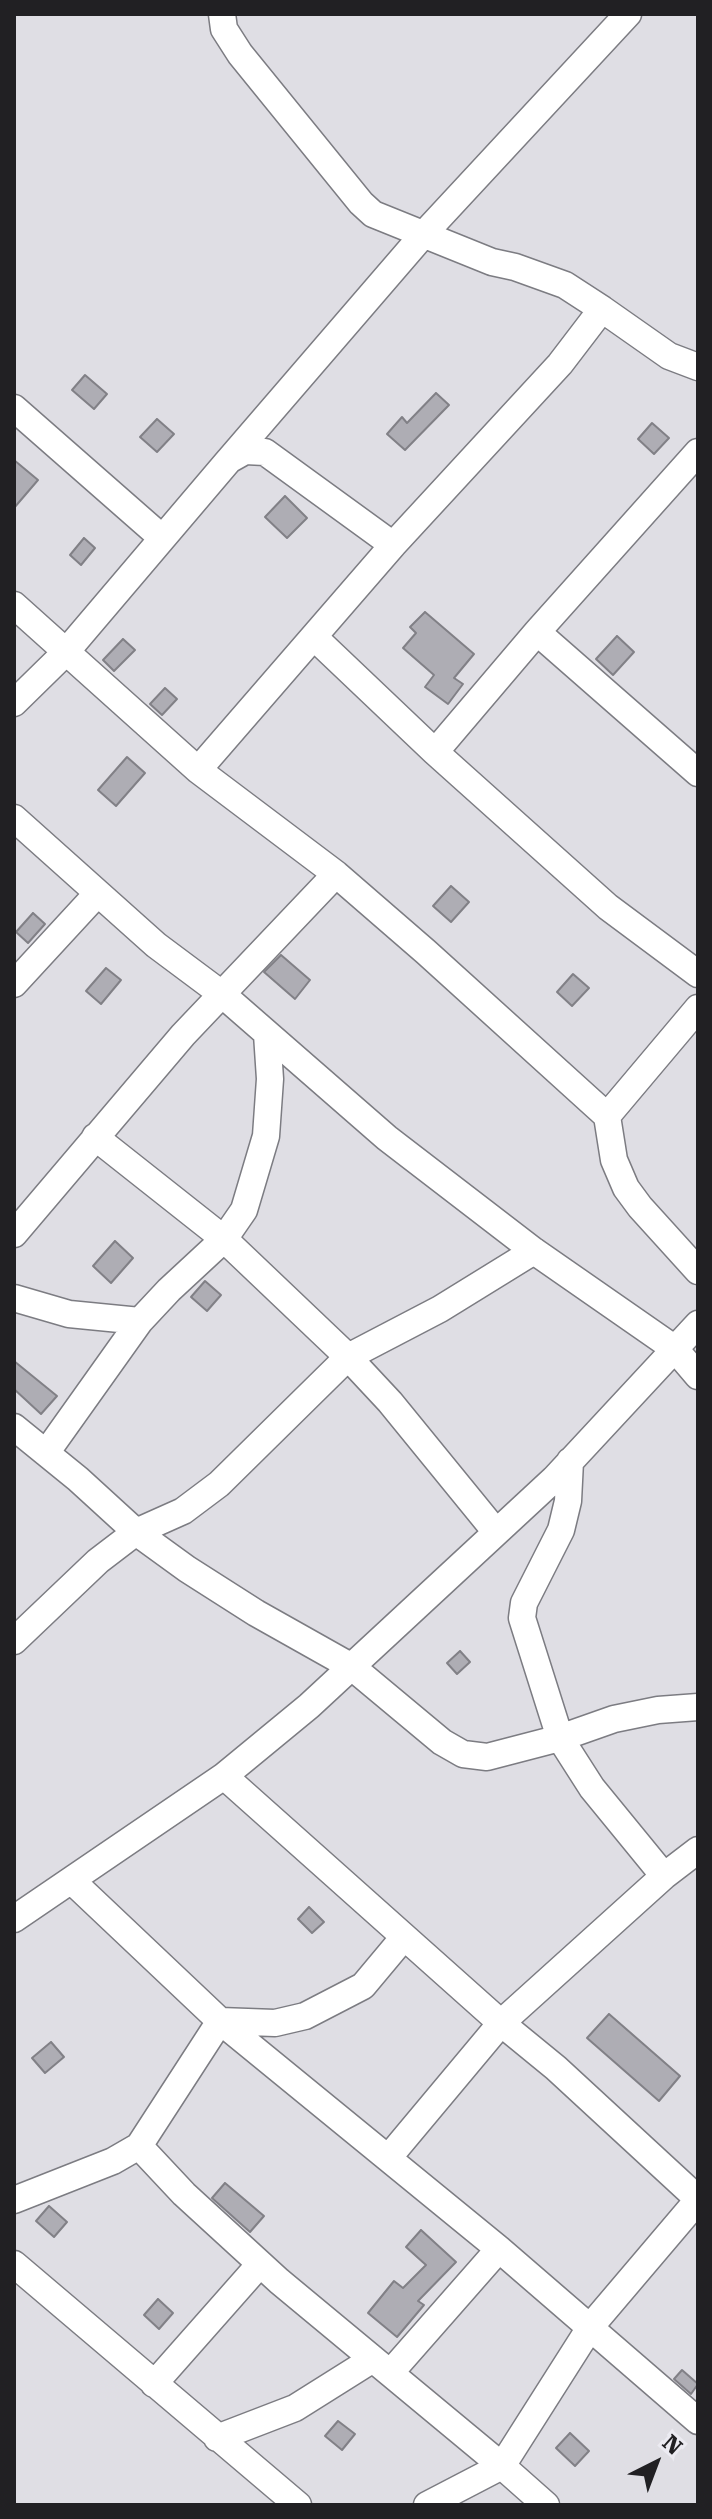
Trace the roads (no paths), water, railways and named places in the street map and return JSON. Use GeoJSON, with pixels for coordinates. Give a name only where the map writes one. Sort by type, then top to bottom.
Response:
{"type":"FeatureCollection","features":[{"type":"Feature","properties":{"kind":"street"},"geometry":{"type":"LineString","coordinates":[[222,14],[224,29],[240,54],[373,214],[422,236],[565,285],[669,356],[698,367]]}},
{"type":"Feature","properties":{"kind":"street"},"geometry":{"type":"LineString","coordinates":[[14,703],[65,653],[161,537],[422,236],[628,14]]}},
{"type":"Feature","properties":{"kind":"street"},"geometry":{"type":"LineString","coordinates":[[198,770],[393,545],[560,364],[602,309]]}},
{"type":"Feature","properties":{"kind":"street"},"geometry":{"type":"LineString","coordinates":[[14,408],[161,537]]}},
{"type":"Feature","properties":{"kind":"street"},"geometry":{"type":"LineString","coordinates":[[229,460],[245,451],[265,452],[393,545]]}},
{"type":"Feature","properties":{"kind":"street"},"geometry":{"type":"LineString","coordinates":[[435,752],[537,632],[698,452]]}},
{"type":"Feature","properties":{"kind":"street"},"geometry":{"type":"LineString","coordinates":[[14,605],[198,770],[336,874],[607,1116],[614,1160],[626,1188],[698,1271]]}},
{"type":"Feature","properties":{"kind":"street"},"geometry":{"type":"LineString","coordinates":[[537,632],[695,764]]}},
{"type":"Feature","properties":{"kind":"street"},"geometry":{"type":"LineString","coordinates":[[314,637],[435,752],[608,907],[698,974]]}},
{"type":"Feature","properties":{"kind":"street"},"geometry":{"type":"LineString","coordinates":[[14,818],[156,945],[223,995],[387,1138],[534,1251],[675,1349],[698,1376]]}},
{"type":"Feature","properties":{"kind":"street"},"geometry":{"type":"LineString","coordinates":[[14,1234],[183,1035],[336,874]]}},
{"type":"Feature","properties":{"kind":"street"},"geometry":{"type":"LineString","coordinates":[[14,984],[97,894]]}},
{"type":"Feature","properties":{"kind":"street"},"geometry":{"type":"LineString","coordinates":[[607,1116],[698,1008]]}},
{"type":"Feature","properties":{"kind":"street"},"geometry":{"type":"LineString","coordinates":[[46,1453],[140,1321],[224,1239],[244,1210],[266,1136],[270,1079],[267,1034]]}},
{"type":"Feature","properties":{"kind":"street"},"geometry":{"type":"LineString","coordinates":[[95,1137],[224,1239],[348,1357],[390,1402],[496,1532]]}},
{"type":"Feature","properties":{"kind":"street"},"geometry":{"type":"LineString","coordinates":[[14,1641],[98,1561],[136,1532],[183,1511],[219,1484],[348,1357],[440,1309],[534,1251]]}},
{"type":"Feature","properties":{"kind":"street"},"geometry":{"type":"LineString","coordinates":[[14,1298],[69,1314],[140,1321]]}},
{"type":"Feature","properties":{"kind":"street"},"geometry":{"type":"LineString","coordinates":[[14,1919],[224,1776],[352,1667],[570,1461],[698,1324]]}},
{"type":"Feature","properties":{"kind":"street"},"geometry":{"type":"LineString","coordinates":[[14,1427],[136,1532],[256,1613],[352,1667],[442,1742],[463,1754],[487,1757],[560,1738],[614,1719],[658,1710],[698,1707]]}},
{"type":"Feature","properties":{"kind":"street"},"geometry":{"type":"LineString","coordinates":[[570,1461],[568,1501],[561,1530],[524,1603],[522,1618],[560,1738],[592,1788],[664,1876]]}},
{"type":"Feature","properties":{"kind":"street"},"geometry":{"type":"LineString","coordinates":[[224,1776],[501,2023],[556,2068],[698,2199],[591,2326],[502,2466],[427,2505]]}},
{"type":"Feature","properties":{"kind":"street"},"geometry":{"type":"LineString","coordinates":[[389,2157],[501,2023],[664,1876],[698,1850]]}},
{"type":"Feature","properties":{"kind":"street"},"geometry":{"type":"LineString","coordinates":[[72,1881],[220,2021],[499,2249],[698,2421]]}},
{"type":"Feature","properties":{"kind":"street"},"geometry":{"type":"LineString","coordinates":[[220,2021],[275,2023],[305,2016],[363,1986],[404,1937]]}},
{"type":"Feature","properties":{"kind":"street"},"geometry":{"type":"LineString","coordinates":[[14,2200],[113,2161],[139,2146],[220,2021]]}},
{"type":"Feature","properties":{"kind":"street"},"geometry":{"type":"LineString","coordinates":[[139,2146],[184,2194],[260,2264],[546,2505]]}},
{"type":"Feature","properties":{"kind":"street"},"geometry":{"type":"LineString","coordinates":[[217,2438],[295,2408],[382,2366],[499,2249]]}},
{"type":"Feature","properties":{"kind":"street"},"geometry":{"type":"LineString","coordinates":[[14,2264],[298,2505]]}},
{"type":"Feature","properties":{"kind":"street"},"geometry":{"type":"LineString","coordinates":[[154,2384],[260,2264]]}}]}
